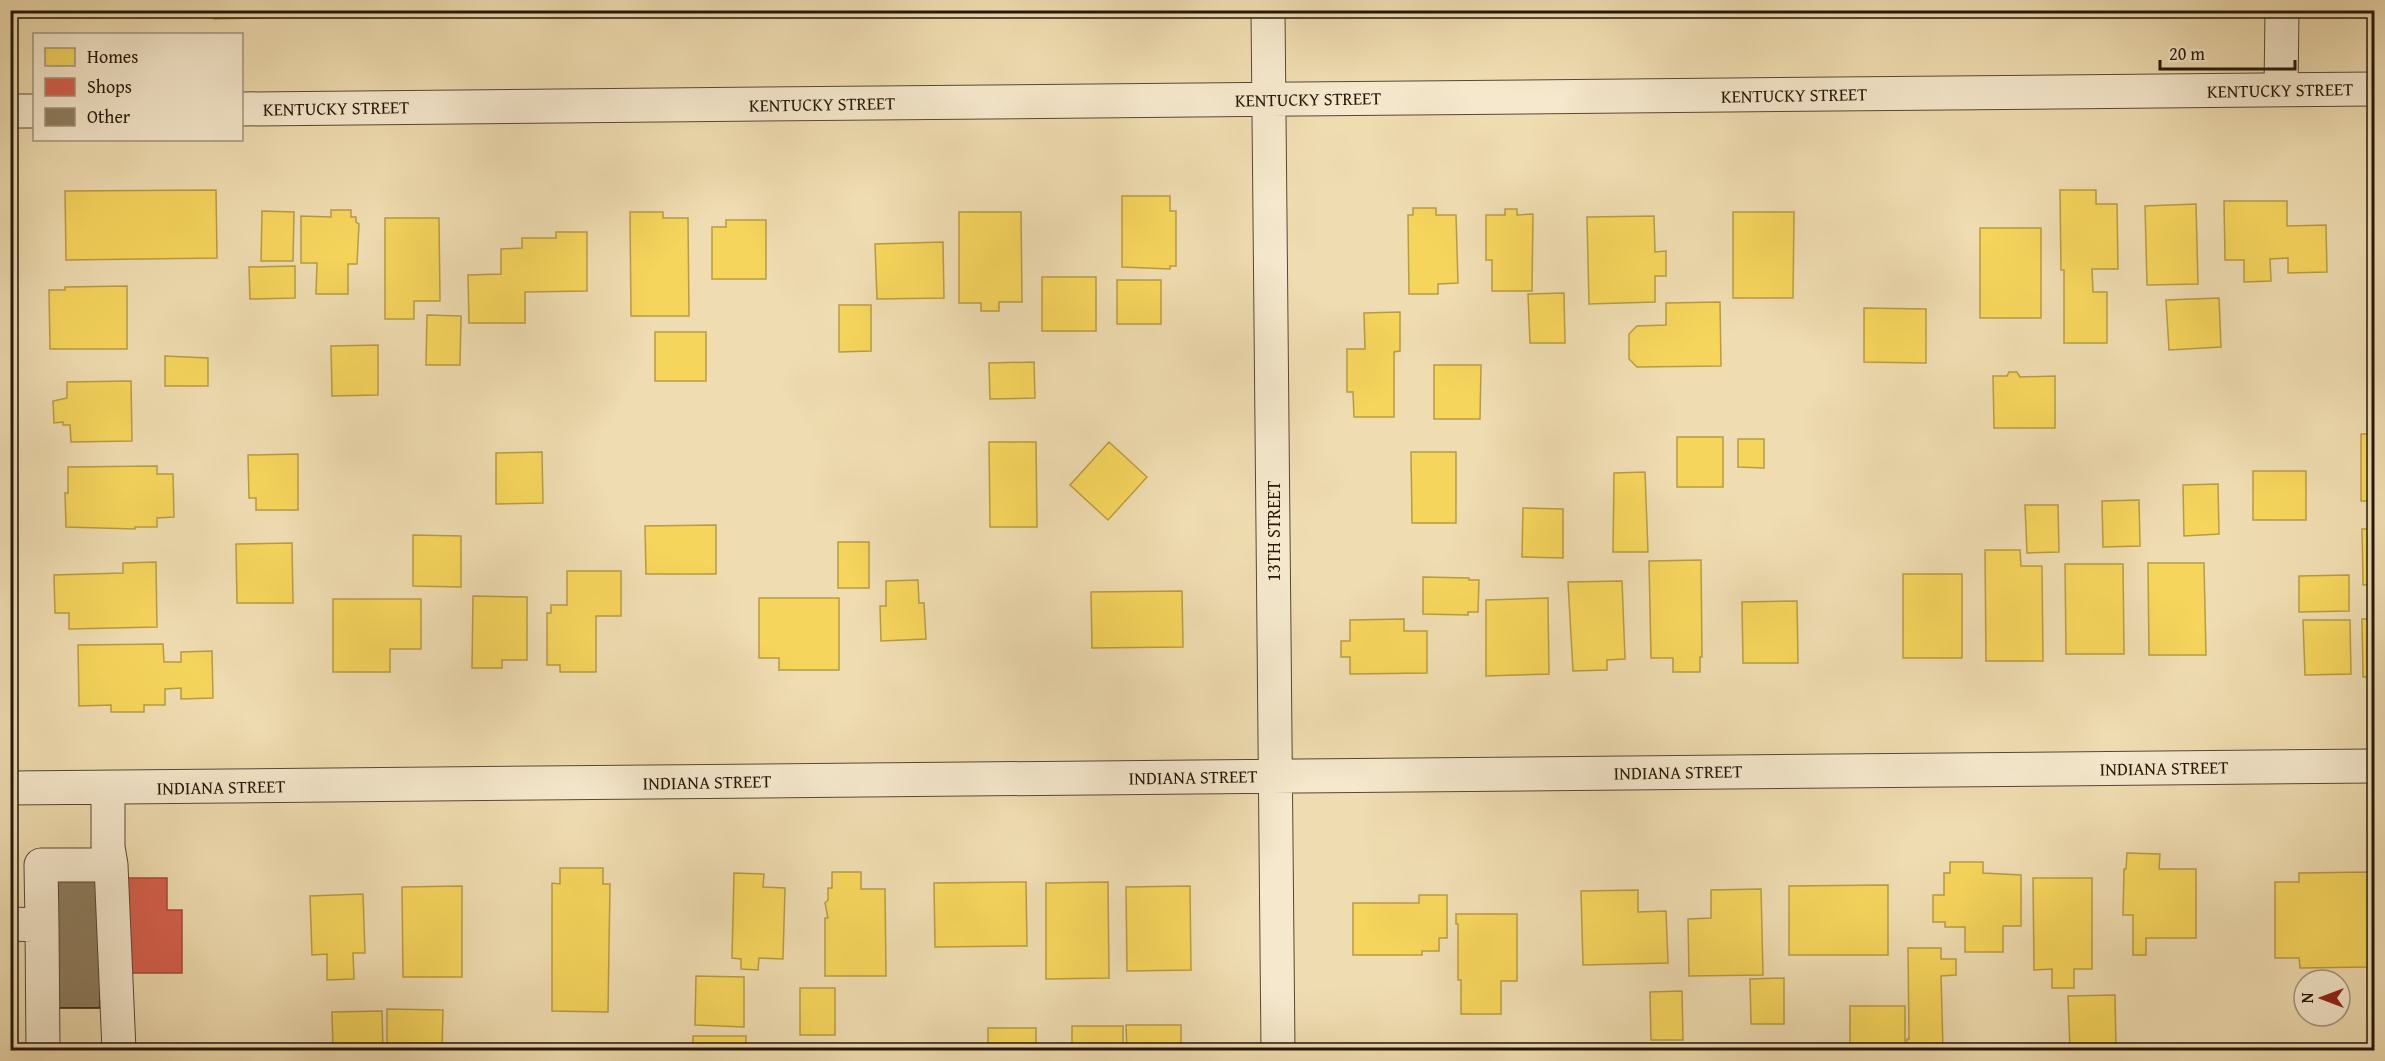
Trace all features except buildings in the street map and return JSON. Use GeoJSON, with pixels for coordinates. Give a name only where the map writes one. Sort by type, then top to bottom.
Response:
{"type":"FeatureCollection","features":[{"type":"Feature","properties":{"kind":"street","name":"13TH STREET"},"geometry":{"type":"LineString","coordinates":[[1268,10],[1278,1050]]}},
{"type":"Feature","properties":{"kind":"street"},"geometry":{"type":"LineString","coordinates":[[2281,90],[2282,10]]}},
{"type":"Feature","properties":{"kind":"street","name":"KENTUCKY STREET"},"geometry":{"type":"LineString","coordinates":[[243,109],[2374,89]]}},
{"type":"Feature","properties":{"kind":"street"},"geometry":{"type":"LineString","coordinates":[[10,111],[33,111]]}},
{"type":"Feature","properties":{"kind":"street","name":"INDIANA STREET"},"geometry":{"type":"LineString","coordinates":[[10,788],[2374,766]]}},
{"type":"Feature","properties":{"kind":"street"},"geometry":{"type":"LineString","coordinates":[[108,788],[108,847],[111,865],[118,1050]]}},
{"type":"Feature","properties":{"kind":"street"},"geometry":{"type":"LineString","coordinates":[[43,1050],[26,925],[41,865],[111,865]]}}]}
